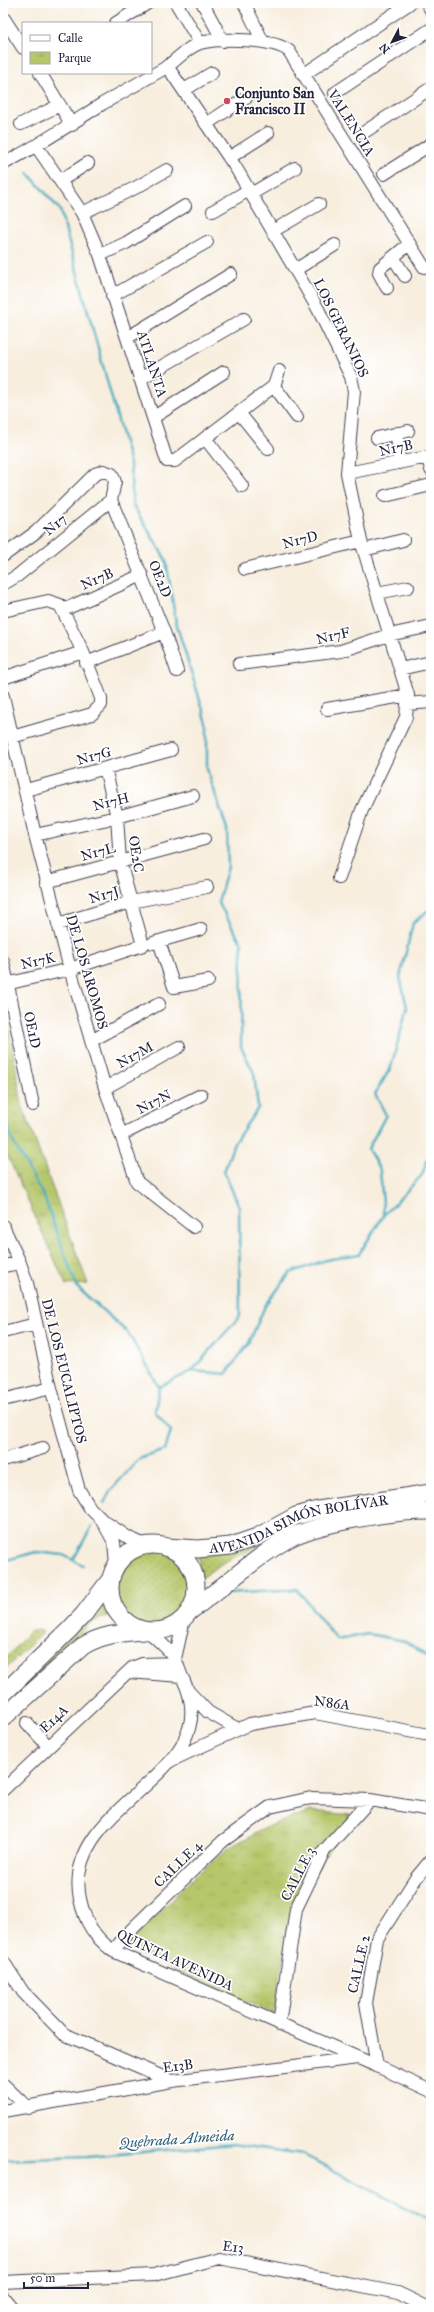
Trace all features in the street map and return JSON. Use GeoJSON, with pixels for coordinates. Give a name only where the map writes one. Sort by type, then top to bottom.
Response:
{"type":"FeatureCollection","features":[{"type":"Feature","properties":{"kind":"highway","name":"AVENIDA SIMÓN BOLÍVAR"},"geometry":{"type":"LineString","coordinates":[[145,1545],[198,1549],[231,1546],[257,1537],[296,1516],[318,1510],[431,1493]]}},
{"type":"Feature","properties":{"kind":"highway","name":"AVENIDA SIMÓN BOLÍVAR"},"geometry":{"type":"LineString","coordinates":[[3,1718],[83,1646],[92,1640],[116,1633],[166,1630],[258,1558],[302,1532],[360,1519],[416,1510],[431,1511]]}},
{"type":"Feature","properties":{"kind":"highway"},"geometry":{"type":"LineString","coordinates":[[3,1694],[74,1624],[113,1572],[134,1549],[145,1545]]}},
{"type":"Feature","properties":{"kind":"highway","name":"AVENIDA SIMÓN BOLÍVAR"},"geometry":{"type":"LineString","coordinates":[[166,1547],[178,1552],[187,1562],[193,1573],[196,1586],[195,1598],[187,1615]]}},
{"type":"Feature","properties":{"kind":"highway"},"geometry":{"type":"LineString","coordinates":[[113,1572],[109,1594],[118,1613],[133,1627],[148,1632]]}},
{"type":"Feature","properties":{"kind":"street"},"geometry":{"type":"LineString","coordinates":[[118,22],[148,3]]}},
{"type":"Feature","properties":{"kind":"street"},"geometry":{"type":"LineString","coordinates":[[3,164],[36,147],[72,125],[167,66],[200,43],[176,3]]}},
{"type":"Feature","properties":{"kind":"street"},"geometry":{"type":"LineString","coordinates":[[244,3],[263,42]]}},
{"type":"Feature","properties":{"kind":"street"},"geometry":{"type":"LineString","coordinates":[[304,75],[410,3]]}},
{"type":"Feature","properties":{"kind":"street"},"geometry":{"type":"LineString","coordinates":[[427,3],[431,10]]}},
{"type":"Feature","properties":{"kind":"street"},"geometry":{"type":"LineString","coordinates":[[203,4],[223,41]]}},
{"type":"Feature","properties":{"kind":"street"},"geometry":{"type":"LineString","coordinates":[[3,17],[22,46]]}},
{"type":"Feature","properties":{"kind":"street"},"geometry":{"type":"LineString","coordinates":[[335,93],[431,30]]}},
{"type":"Feature","properties":{"kind":"street","name":"VALENCIA"},"geometry":{"type":"LineString","coordinates":[[200,43],[223,41],[263,42],[280,45],[289,51],[424,267]]}},
{"type":"Feature","properties":{"kind":"street","name":"LOS GERANIOS"},"geometry":{"type":"LineString","coordinates":[[167,66],[229,158],[273,231],[318,309],[353,385],[347,473],[363,545],[400,669],[407,699]]}},
{"type":"Feature","properties":{"kind":"street"},"geometry":{"type":"LineString","coordinates":[[184,90],[212,73]]}},
{"type":"Feature","properties":{"kind":"street"},"geometry":{"type":"LineString","coordinates":[[41,74],[72,125]]}},
{"type":"Feature","properties":{"kind":"street"},"geometry":{"type":"LineString","coordinates":[[363,133],[431,88]]}},
{"type":"Feature","properties":{"kind":"street"},"geometry":{"type":"LineString","coordinates":[[206,124],[246,98]]}},
{"type":"Feature","properties":{"kind":"street"},"geometry":{"type":"LineString","coordinates":[[21,124],[60,105]]}},
{"type":"Feature","properties":{"kind":"street"},"geometry":{"type":"LineString","coordinates":[[229,158],[268,133]]}},
{"type":"Feature","properties":{"kind":"street"},"geometry":{"type":"LineString","coordinates":[[384,174],[431,144]]}},
{"type":"Feature","properties":{"kind":"street","name":"ATLANTA"},"geometry":{"type":"LineString","coordinates":[[36,147],[82,213],[100,255],[112,296],[154,417],[165,458],[169,463],[175,461],[240,414],[274,386]]}},
{"type":"Feature","properties":{"kind":"street"},"geometry":{"type":"LineString","coordinates":[[60,181],[88,163]]}},
{"type":"Feature","properties":{"kind":"street"},"geometry":{"type":"LineString","coordinates":[[213,211],[295,168]]}},
{"type":"Feature","properties":{"kind":"street"},"geometry":{"type":"LineString","coordinates":[[82,213],[130,191],[167,170]]}},
{"type":"Feature","properties":{"kind":"street"},"geometry":{"type":"LineString","coordinates":[[273,231],[319,204]]}},
{"type":"Feature","properties":{"kind":"street"},"geometry":{"type":"LineString","coordinates":[[100,255],[126,243],[185,206]]}},
{"type":"Feature","properties":{"kind":"street"},"geometry":{"type":"LineString","coordinates":[[112,296],[207,242]]}},
{"type":"Feature","properties":{"kind":"street"},"geometry":{"type":"LineString","coordinates":[[387,288],[378,270],[410,244]]}},
{"type":"Feature","properties":{"kind":"street"},"geometry":{"type":"LineString","coordinates":[[295,270],[335,245]]}},
{"type":"Feature","properties":{"kind":"street"},"geometry":{"type":"LineString","coordinates":[[393,257],[404,276]]}},
{"type":"Feature","properties":{"kind":"street"},"geometry":{"type":"LineString","coordinates":[[127,338],[231,274]]}},
{"type":"Feature","properties":{"kind":"street"},"geometry":{"type":"LineString","coordinates":[[140,379],[244,319]]}},
{"type":"Feature","properties":{"kind":"street"},"geometry":{"type":"LineString","coordinates":[[154,417],[224,372]]}},
{"type":"Feature","properties":{"kind":"street"},"geometry":{"type":"LineString","coordinates":[[279,372],[274,386],[297,416]]}},
{"type":"Feature","properties":{"kind":"street"},"geometry":{"type":"LineString","coordinates":[[240,414],[268,449]]}},
{"type":"Feature","properties":{"kind":"street"},"geometry":{"type":"LineString","coordinates":[[376,438],[402,432],[399,463]]}},
{"type":"Feature","properties":{"kind":"street"},"geometry":{"type":"LineString","coordinates":[[205,438],[242,486]]}},
{"type":"Feature","properties":{"kind":"street","name":"N17B"},"geometry":{"type":"LineString","coordinates":[[347,473],[399,463],[430,463]]}},
{"type":"Feature","properties":{"kind":"street"},"geometry":{"type":"LineString","coordinates":[[3,556],[36,532],[95,474],[104,471],[111,472],[114,476],[115,482],[111,500]]}},
{"type":"Feature","properties":{"kind":"street"},"geometry":{"type":"LineString","coordinates":[[385,496],[431,485]]}},
{"type":"Feature","properties":{"kind":"street","name":"OE2D"},"geometry":{"type":"LineString","coordinates":[[111,500],[142,575],[177,671]]}},
{"type":"Feature","properties":{"kind":"street","name":"N17"},"geometry":{"type":"LineString","coordinates":[[3,584],[17,576],[111,500]]}},
{"type":"Feature","properties":{"kind":"street","name":"N17D"},"geometry":{"type":"LineString","coordinates":[[245,569],[363,545],[403,540]]}},
{"type":"Feature","properties":{"kind":"street","name":"N17B"},"geometry":{"type":"LineString","coordinates":[[63,610],[142,575]]}},
{"type":"Feature","properties":{"kind":"street"},"geometry":{"type":"LineString","coordinates":[[377,593],[408,586]]}},
{"type":"Feature","properties":{"kind":"street"},"geometry":{"type":"LineString","coordinates":[[3,612],[48,601],[60,605],[85,658],[101,698],[97,711],[12,737]]}},
{"type":"Feature","properties":{"kind":"street","name":"N17F"},"geometry":{"type":"LineString","coordinates":[[239,664],[341,651],[389,635],[431,626]]}},
{"type":"Feature","properties":{"kind":"street"},"geometry":{"type":"LineString","coordinates":[[3,678],[85,658],[164,632]]}},
{"type":"Feature","properties":{"kind":"street"},"geometry":{"type":"LineString","coordinates":[[400,669],[431,662]]}},
{"type":"Feature","properties":{"kind":"street","name":"DE LOS AROMOS"},"geometry":{"type":"LineString","coordinates":[[3,696],[26,790],[46,882],[90,1041],[137,1182],[194,1227]]}},
{"type":"Feature","properties":{"kind":"street"},"geometry":{"type":"LineString","coordinates":[[339,878],[362,810],[406,717],[407,699]]}},
{"type":"Feature","properties":{"kind":"street"},"geometry":{"type":"LineString","coordinates":[[328,709],[407,699],[431,702]]}},
{"type":"Feature","properties":{"kind":"street","name":"N17G"},"geometry":{"type":"LineString","coordinates":[[26,790],[171,750]]}},
{"type":"Feature","properties":{"kind":"street","name":"OE2C"},"geometry":{"type":"LineString","coordinates":[[105,768],[116,817],[120,862],[143,945]]}},
{"type":"Feature","properties":{"kind":"street","name":"N17H"},"geometry":{"type":"LineString","coordinates":[[35,835],[116,817],[193,796]]}},
{"type":"Feature","properties":{"kind":"street","name":"N17L"},"geometry":{"type":"LineString","coordinates":[[46,882],[204,839]]}},
{"type":"Feature","properties":{"kind":"street","name":"N17J"},"geometry":{"type":"LineString","coordinates":[[58,924],[131,902],[207,887]]}},
{"type":"Feature","properties":{"kind":"street","name":"N17K"},"geometry":{"type":"LineString","coordinates":[[6,984],[70,969],[143,945],[202,929]]}},
{"type":"Feature","properties":{"kind":"street"},"geometry":{"type":"LineString","coordinates":[[159,941],[174,987],[208,981]]}},
{"type":"Feature","properties":{"kind":"street","name":"OE1D"},"geometry":{"type":"LineString","coordinates":[[3,961],[6,984],[33,1105]]}},
{"type":"Feature","properties":{"kind":"street"},"geometry":{"type":"LineString","coordinates":[[90,1041],[159,1004]]}},
{"type":"Feature","properties":{"kind":"street","name":"N17M"},"geometry":{"type":"LineString","coordinates":[[105,1088],[179,1047]]}},
{"type":"Feature","properties":{"kind":"street","name":"N17N"},"geometry":{"type":"LineString","coordinates":[[121,1135],[201,1095]]}},
{"type":"Feature","properties":{"kind":"street","name":"DE LOS EUCALIPTOS"},"geometry":{"type":"LineString","coordinates":[[3,1226],[20,1263],[51,1388],[79,1490],[90,1508],[102,1520],[129,1538],[145,1545]]}},
{"type":"Feature","properties":{"kind":"street"},"geometry":{"type":"LineString","coordinates":[[3,1266],[20,1263]]}},
{"type":"Feature","properties":{"kind":"street"},"geometry":{"type":"LineString","coordinates":[[3,1332],[36,1324]]}},
{"type":"Feature","properties":{"kind":"street"},"geometry":{"type":"LineString","coordinates":[[3,1400],[51,1388]]}},
{"type":"Feature","properties":{"kind":"street"},"geometry":{"type":"LineString","coordinates":[[3,1460],[43,1448]]}},
{"type":"Feature","properties":{"kind":"street","name":"DE LOS EUCALIPTOS"},"geometry":{"type":"LineString","coordinates":[[102,1520],[114,1542],[113,1572]]}},
{"type":"Feature","properties":{"kind":"street"},"geometry":{"type":"LineString","coordinates":[[176,1661],[187,1615]]}},
{"type":"Feature","properties":{"kind":"street","name":"QUINTA AVENIDA"},"geometry":{"type":"LineString","coordinates":[[148,1632],[176,1661],[190,1692],[192,1708],[190,1727],[172,1760],[100,1829],[89,1843],[83,1855],[78,1886],[83,1909],[91,1930],[97,1938],[113,1951],[431,2091]]}},
{"type":"Feature","properties":{"kind":"street","name":"E14A"},"geometry":{"type":"LineString","coordinates":[[3,1790],[121,1676],[132,1668],[142,1664],[176,1661]]}},
{"type":"Feature","properties":{"kind":"street"},"geometry":{"type":"LineString","coordinates":[[128,1672],[182,1676]]}},
{"type":"Feature","properties":{"kind":"street"},"geometry":{"type":"LineString","coordinates":[[190,1692],[208,1712],[236,1728]]}},
{"type":"Feature","properties":{"kind":"street","name":"N86A"},"geometry":{"type":"LineString","coordinates":[[172,1760],[236,1728],[250,1724],[315,1713],[424,1734]]}},
{"type":"Feature","properties":{"kind":"street"},"geometry":{"type":"LineString","coordinates":[[27,1723],[48,1746]]}},
{"type":"Feature","properties":{"kind":"street","name":"CALLE 4"},"geometry":{"type":"LineString","coordinates":[[113,1951],[128,1933],[223,1841],[270,1807],[311,1798],[370,1800]]}},
{"type":"Feature","properties":{"kind":"street"},"geometry":{"type":"LineString","coordinates":[[370,1800],[431,1810]]}},
{"type":"Feature","properties":{"kind":"street","name":"CALLE 3"},"geometry":{"type":"LineString","coordinates":[[279,2024],[296,1909],[324,1851],[370,1800]]}},
{"type":"Feature","properties":{"kind":"street","name":"CALLE 2"},"geometry":{"type":"LineString","coordinates":[[377,2066],[366,2003],[377,1939],[416,1878],[431,1860]]}},
{"type":"Feature","properties":{"kind":"street"},"geometry":{"type":"LineString","coordinates":[[3,1961],[23,1992],[64,2034],[172,2081]]}},
{"type":"Feature","properties":{"kind":"street","name":"E13B"},"geometry":{"type":"LineString","coordinates":[[3,2111],[28,2108],[172,2081],[359,2058]]}},
{"type":"Feature","properties":{"kind":"street"},"geometry":{"type":"LineString","coordinates":[[3,2084],[28,2108]]}},
{"type":"Feature","properties":{"kind":"street","name":"E13"},"geometry":{"type":"LineString","coordinates":[[3,2282],[154,2275],[219,2258],[398,2293],[431,2309]]}},
{"type":"Feature","properties":{"kind":"street"},"geometry":{"type":"LineString","coordinates":[[3,2297],[13,2309]]}},
{"type":"Feature","properties":{"kind":"green space"},"geometry":{"type":"Polygon","coordinates":[[[3,991],[22,1105],[88,1284],[66,1285],[3,1146],[3,991]]]}},
{"type":"Feature","properties":{"kind":"green space"},"geometry":{"type":"Polygon","coordinates":[[[431,1498],[431,1503],[417,1503],[269,1541],[224,1562],[201,1578],[198,1555],[339,1512],[431,1498]]]}},
{"type":"Feature","properties":{"kind":"green space"},"geometry":{"type":"Polygon","coordinates":[[[151,1548],[166,1551],[179,1559],[187,1572],[190,1587],[187,1602],[179,1615],[166,1623],[151,1626],[136,1623],[123,1615],[115,1602],[112,1587],[115,1572],[123,1559],[136,1551],[151,1548]]]}},
{"type":"Feature","properties":{"kind":"green space"},"geometry":{"type":"Polygon","coordinates":[[[98,1596],[108,1616],[92,1622],[3,1710],[3,1704],[33,1673],[98,1596]]]}},
{"type":"Feature","properties":{"kind":"green space"},"geometry":{"type":"Polygon","coordinates":[[[37,1630],[43,1632],[3,1672],[3,1662],[29,1632],[37,1630]]]}},
{"type":"Feature","properties":{"kind":"green space"},"geometry":{"type":"Polygon","coordinates":[[[311,1811],[351,1815],[291,1912],[274,2014],[125,1947],[195,1876],[230,1847],[269,1826],[311,1811]]]}},
{"type":"Feature","properties":{"kind":"waterway"},"geometry":{"type":"LineString","coordinates":[[28,173],[60,210],[130,464],[133,505],[166,560],[176,623],[207,723],[207,769],[227,829],[228,867],[218,902],[242,944],[241,1047],[254,1073],[258,1108],[234,1143],[224,1172],[239,1206],[240,1316],[192,1371]]}},
{"type":"Feature","properties":{"kind":"waterway"},"geometry":{"type":"LineString","coordinates":[[384,1215],[380,1170],[368,1149],[386,1115],[375,1094],[391,1067],[407,1008],[400,977],[413,923],[431,908]]}},
{"type":"Feature","properties":{"kind":"waterway"},"geometry":{"type":"LineString","coordinates":[[3,1106],[11,1138],[44,1197],[77,1287],[128,1333],[159,1387]]}},
{"type":"Feature","properties":{"kind":"waterway"},"geometry":{"type":"LineString","coordinates":[[104,1503],[111,1490],[139,1459],[165,1450],[171,1431],[155,1412],[159,1387],[192,1371],[226,1374],[249,1343],[265,1306],[290,1273],[326,1260],[359,1254],[384,1215],[422,1175],[431,1149]]}},
{"type":"Feature","properties":{"kind":"waterway"},"geometry":{"type":"LineString","coordinates":[[73,1560],[92,1526]]}},
{"type":"Feature","properties":{"kind":"waterway"},"geometry":{"type":"LineString","coordinates":[[3,1561],[36,1552],[63,1555],[83,1565]]}},
{"type":"Feature","properties":{"kind":"waterway"},"geometry":{"type":"LineString","coordinates":[[226,1593],[297,1589],[337,1640],[368,1634],[405,1641],[431,1659]]}},
{"type":"Feature","properties":{"kind":"waterway","name":"Quebrada Almeida"},"geometry":{"type":"LineString","coordinates":[[3,2160],[87,2157],[233,2144],[302,2154],[431,2221]]}},
{"type":"Feature","properties":{"kind":"place","name":"Conjunto San Francisco II"},"geometry":{"type":"Point","coordinates":[227,101]}}]}
